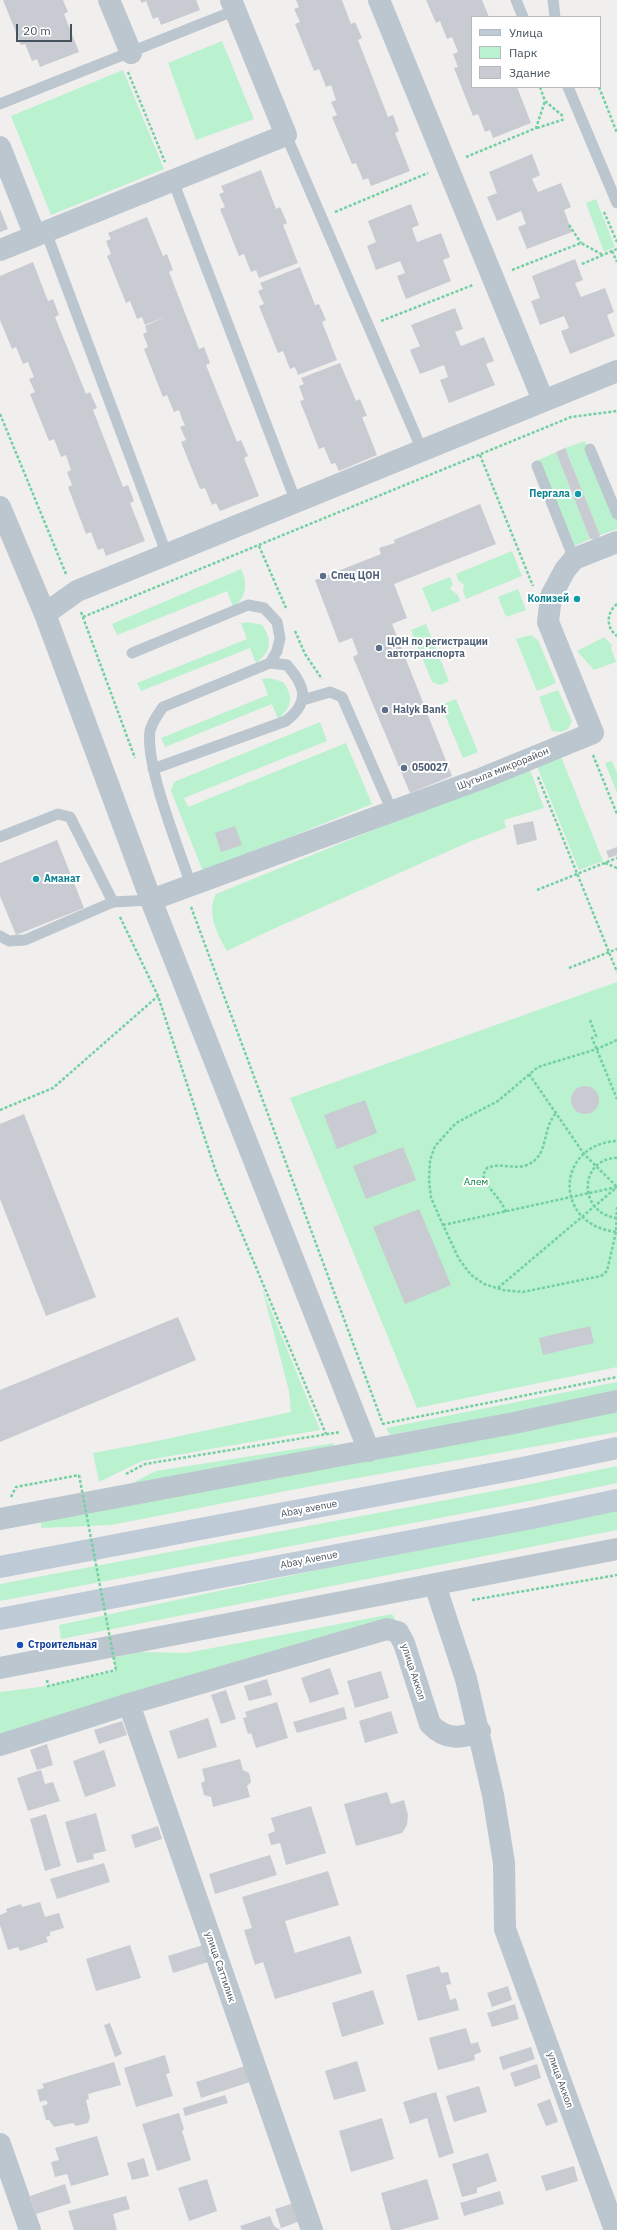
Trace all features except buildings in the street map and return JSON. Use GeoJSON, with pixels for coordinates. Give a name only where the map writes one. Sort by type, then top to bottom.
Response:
{"type":"FeatureCollection","features":[{"type":"Feature","properties":{"kind":"main road","name":"Abay avenue"},"geometry":{"type":"LineString","coordinates":[[0,1567],[522,1468],[617,1448]]}},
{"type":"Feature","properties":{"kind":"main road","name":"Abay Avenue"},"geometry":{"type":"LineString","coordinates":[[0,1618],[509,1522],[617,1500]]}},
{"type":"Feature","properties":{"kind":"street"},"geometry":{"type":"LineString","coordinates":[[109,0],[126,55]]}},
{"type":"Feature","properties":{"kind":"street"},"geometry":{"type":"LineString","coordinates":[[379,0],[543,400]]}},
{"type":"Feature","properties":{"kind":"street"},"geometry":{"type":"LineString","coordinates":[[0,250],[173,182],[286,135],[234,5]]}},
{"type":"Feature","properties":{"kind":"street"},"geometry":{"type":"LineString","coordinates":[[0,147],[40,234]]}},
{"type":"Feature","properties":{"kind":"street"},"geometry":{"type":"LineString","coordinates":[[44,614],[74,594],[543,400],[617,371]]}},
{"type":"Feature","properties":{"kind":"street"},"geometry":{"type":"LineString","coordinates":[[0,507],[44,614],[151,900],[369,1451]]}},
{"type":"Feature","properties":{"kind":"street"},"geometry":{"type":"LineString","coordinates":[[585,736],[593,732],[548,622],[551,596],[565,570],[574,559],[617,542]]}},
{"type":"Feature","properties":{"kind":"street","name":"Шугыла микрорайон"},"geometry":{"type":"LineString","coordinates":[[151,900],[392,811],[585,736]]}},
{"type":"Feature","properties":{"kind":"street"},"geometry":{"type":"LineString","coordinates":[[0,1519],[369,1451],[617,1401]]}},
{"type":"Feature","properties":{"kind":"street"},"geometry":{"type":"LineString","coordinates":[[0,1668],[617,1549]]}},
{"type":"Feature","properties":{"kind":"street","name":"улица Аккол"},"geometry":{"type":"LineString","coordinates":[[435,1585],[466,1679],[480,1731],[502,1847],[505,1929],[615,2230]]}},
{"type":"Feature","properties":{"kind":"street","name":"улица Аккол"},"geometry":{"type":"LineString","coordinates":[[129,1704],[387,1629],[398,1632],[404,1643],[430,1724],[437,1732],[448,1736],[463,1737],[480,1731]]}},
{"type":"Feature","properties":{"kind":"street"},"geometry":{"type":"LineString","coordinates":[[0,1745],[129,1704]]}},
{"type":"Feature","properties":{"kind":"street","name":"улица Саттилик"},"geometry":{"type":"LineString","coordinates":[[129,1704],[312,2230]]}},
{"type":"Feature","properties":{"kind":"street"},"geometry":{"type":"LineString","coordinates":[[0,2144],[30,2230]]}},
{"type":"Feature","properties":{"kind":"lane"},"geometry":{"type":"LineString","coordinates":[[516,0],[523,16]]}},
{"type":"Feature","properties":{"kind":"lane"},"geometry":{"type":"LineString","coordinates":[[554,0],[555,16]]}},
{"type":"Feature","properties":{"kind":"lane"},"geometry":{"type":"LineString","coordinates":[[0,104],[126,55],[234,5]]}},
{"type":"Feature","properties":{"kind":"lane"},"geometry":{"type":"LineString","coordinates":[[568,88],[617,203]]}},
{"type":"Feature","properties":{"kind":"lane"},"geometry":{"type":"LineString","coordinates":[[286,135],[422,450]]}},
{"type":"Feature","properties":{"kind":"lane"},"geometry":{"type":"LineString","coordinates":[[173,182],[296,502]]}},
{"type":"Feature","properties":{"kind":"lane"},"geometry":{"type":"LineString","coordinates":[[40,234],[167,555]]}},
{"type":"Feature","properties":{"kind":"lane"},"geometry":{"type":"LineString","coordinates":[[590,449],[617,514]]}},
{"type":"Feature","properties":{"kind":"lane"},"geometry":{"type":"LineString","coordinates":[[537,466],[574,559]]}},
{"type":"Feature","properties":{"kind":"lane"},"geometry":{"type":"LineString","coordinates":[[132,653],[248,606],[264,608],[277,622],[280,638],[277,651],[270,663]]}},
{"type":"Feature","properties":{"kind":"lane"},"geometry":{"type":"LineString","coordinates":[[153,769],[286,721],[298,711],[303,700],[297,676],[287,665],[270,663],[163,707],[155,718],[150,732],[153,769],[188,887]]}},
{"type":"Feature","properties":{"kind":"lane"},"geometry":{"type":"LineString","coordinates":[[303,700],[330,692],[342,697],[392,811]]}},
{"type":"Feature","properties":{"kind":"lane"},"geometry":{"type":"LineString","coordinates":[[0,837],[58,814],[70,818],[113,902]]}},
{"type":"Feature","properties":{"kind":"lane"},"geometry":{"type":"LineString","coordinates":[[0,936],[9,941],[25,940],[113,902],[151,900]]}},
{"type":"Feature","properties":{"kind":"path"},"geometry":{"type":"LineString","coordinates":[[126,55],[173,182]]}},
{"type":"Feature","properties":{"kind":"path"},"geometry":{"type":"LineString","coordinates":[[540,88],[545,101],[565,119],[568,125]]}},
{"type":"Feature","properties":{"kind":"path"},"geometry":{"type":"LineString","coordinates":[[599,88],[617,132]]}},
{"type":"Feature","properties":{"kind":"path"},"geometry":{"type":"LineString","coordinates":[[536,128],[545,101]]}},
{"type":"Feature","properties":{"kind":"path"},"geometry":{"type":"LineString","coordinates":[[322,218],[536,128],[565,119]]}},
{"type":"Feature","properties":{"kind":"path"},"geometry":{"type":"LineString","coordinates":[[569,225],[581,243]]}},
{"type":"Feature","properties":{"kind":"path"},"geometry":{"type":"LineString","coordinates":[[582,264],[617,249]]}},
{"type":"Feature","properties":{"kind":"path"},"geometry":{"type":"LineString","coordinates":[[612,251],[617,262]]}},
{"type":"Feature","properties":{"kind":"path"},"geometry":{"type":"LineString","coordinates":[[83,617],[571,418],[617,411]]}},
{"type":"Feature","properties":{"kind":"path"},"geometry":{"type":"LineString","coordinates":[[0,414],[74,594],[137,764]]}},
{"type":"Feature","properties":{"kind":"path"},"geometry":{"type":"LineString","coordinates":[[480,455],[536,593]]}},
{"type":"Feature","properties":{"kind":"path"},"geometry":{"type":"LineString","coordinates":[[617,604],[611,610],[608,622],[610,628],[617,636]]}},
{"type":"Feature","properties":{"kind":"path"},"geometry":{"type":"LineString","coordinates":[[585,736],[617,814]]}},
{"type":"Feature","properties":{"kind":"path"},"geometry":{"type":"LineString","coordinates":[[530,758],[617,972]]}},
{"type":"Feature","properties":{"kind":"path"},"geometry":{"type":"LineString","coordinates":[[537,890],[617,858]]}},
{"type":"Feature","properties":{"kind":"path"},"geometry":{"type":"LineString","coordinates":[[605,863],[617,868]]}},
{"type":"Feature","properties":{"kind":"path"},"geometry":{"type":"LineString","coordinates":[[188,887],[383,1424],[617,1377]]}},
{"type":"Feature","properties":{"kind":"path"},"geometry":{"type":"LineString","coordinates":[[113,902],[158,996],[216,1172],[326,1434]]}},
{"type":"Feature","properties":{"kind":"path"},"geometry":{"type":"LineString","coordinates":[[569,968],[617,949]]}},
{"type":"Feature","properties":{"kind":"path"},"geometry":{"type":"LineString","coordinates":[[0,1110],[53,1088],[158,996]]}},
{"type":"Feature","properties":{"kind":"path"},"geometry":{"type":"LineString","coordinates":[[590,1020],[596,1036],[592,1038],[617,1099]]}},
{"type":"Feature","properties":{"kind":"path"},"geometry":{"type":"LineString","coordinates":[[617,1040],[597,1049],[538,1067],[498,1101],[456,1123],[435,1146],[430,1160],[429,1180],[431,1198],[460,1259],[471,1275],[484,1284],[523,1292],[601,1276],[607,1271],[616,1232],[617,1204]]}},
{"type":"Feature","properties":{"kind":"path"},"geometry":{"type":"LineString","coordinates":[[529,1074],[557,1112],[584,1154],[617,1187]]}},
{"type":"Feature","properties":{"kind":"path"},"geometry":{"type":"LineString","coordinates":[[506,1212],[501,1200],[486,1183],[483,1175],[487,1168],[495,1164],[517,1167],[527,1165],[538,1157],[544,1145],[549,1120],[557,1112]]}},
{"type":"Feature","properties":{"kind":"path"},"geometry":{"type":"LineString","coordinates":[[616,1232],[602,1230],[588,1223],[577,1213],[571,1198],[570,1184],[573,1169],[584,1154],[599,1144],[617,1141]]}},
{"type":"Feature","properties":{"kind":"path"},"geometry":{"type":"LineString","coordinates":[[617,1158],[603,1161],[597,1166],[590,1176],[587,1186],[588,1194],[594,1207],[608,1217],[617,1218]]}},
{"type":"Feature","properties":{"kind":"path"},"geometry":{"type":"LineString","coordinates":[[443,1225],[617,1187]]}},
{"type":"Feature","properties":{"kind":"path"},"geometry":{"type":"LineString","coordinates":[[498,1288],[617,1187]]}},
{"type":"Feature","properties":{"kind":"path"},"geometry":{"type":"LineString","coordinates":[[16,1487],[79,1475],[116,1670],[48,1686]]}},
{"type":"Feature","properties":{"kind":"green space"},"geometry":{"type":"Polygon","coordinates":[[[222,41],[254,119],[196,140],[168,63],[222,41]]]}},
{"type":"Feature","properties":{"kind":"green space"},"geometry":{"type":"Polygon","coordinates":[[[123,70],[164,169],[51,215],[11,116],[123,70]]]}},
{"type":"Feature","properties":{"kind":"green space"},"geometry":{"type":"Polygon","coordinates":[[[596,199],[615,247],[604,252],[586,203],[596,199]]]}},
{"type":"Feature","properties":{"kind":"green space"},"geometry":{"type":"Polygon","coordinates":[[[585,441],[617,519],[617,529],[600,535],[565,448],[585,441]]]}},
{"type":"Feature","properties":{"kind":"green space"},"geometry":{"type":"Polygon","coordinates":[[[556,452],[590,539],[572,547],[536,461],[556,452]]]}},
{"type":"Feature","properties":{"kind":"green space"},"geometry":{"type":"Polygon","coordinates":[[[512,551],[522,576],[466,599],[463,591],[464,585],[458,580],[456,574],[512,551]]]}},
{"type":"Feature","properties":{"kind":"green space"},"geometry":{"type":"Polygon","coordinates":[[[241,569],[245,580],[244,595],[233,607],[227,591],[117,635],[112,624],[241,569]]]}},
{"type":"Feature","properties":{"kind":"green space"},"geometry":{"type":"Polygon","coordinates":[[[450,577],[453,584],[450,589],[458,595],[460,601],[432,612],[422,588],[450,577]]]}},
{"type":"Feature","properties":{"kind":"green space"},"geometry":{"type":"Polygon","coordinates":[[[518,589],[526,610],[506,617],[498,597],[518,589]]]}},
{"type":"Feature","properties":{"kind":"green space"},"geometry":{"type":"Polygon","coordinates":[[[248,622],[262,625],[266,630],[269,641],[269,646],[265,655],[256,663],[250,648],[141,691],[137,683],[247,639],[241,623],[248,622]]]}},
{"type":"Feature","properties":{"kind":"green space"},"geometry":{"type":"Polygon","coordinates":[[[426,624],[449,681],[440,685],[432,682],[411,630],[426,624]]]}},
{"type":"Feature","properties":{"kind":"green space"},"geometry":{"type":"Polygon","coordinates":[[[531,635],[538,640],[556,683],[537,691],[516,639],[531,635]]]}},
{"type":"Feature","properties":{"kind":"green space"},"geometry":{"type":"Polygon","coordinates":[[[604,637],[612,645],[611,648],[616,662],[594,670],[577,651],[604,637]]]}},
{"type":"Feature","properties":{"kind":"green space"},"geometry":{"type":"Polygon","coordinates":[[[270,678],[283,682],[287,687],[290,697],[289,706],[283,715],[278,719],[272,704],[165,747],[161,738],[268,695],[262,679],[270,678]]]}},
{"type":"Feature","properties":{"kind":"green space"},"geometry":{"type":"Polygon","coordinates":[[[558,690],[572,721],[568,729],[561,732],[552,731],[539,697],[558,690]]]}},
{"type":"Feature","properties":{"kind":"green space"},"geometry":{"type":"Polygon","coordinates":[[[456,699],[478,752],[463,758],[441,705],[456,699]]]}},
{"type":"Feature","properties":{"kind":"green space"},"geometry":{"type":"Polygon","coordinates":[[[320,722],[327,741],[184,798],[188,807],[346,743],[372,804],[211,869],[202,869],[171,791],[174,782],[320,722]]]}},
{"type":"Feature","properties":{"kind":"green space"},"geometry":{"type":"Polygon","coordinates":[[[560,754],[603,861],[579,870],[536,764],[560,754]]]}},
{"type":"Feature","properties":{"kind":"green space"},"geometry":{"type":"Polygon","coordinates":[[[612,761],[617,773],[617,793],[605,763],[612,761]]]}},
{"type":"Feature","properties":{"kind":"green space"},"geometry":{"type":"Polygon","coordinates":[[[529,767],[544,808],[504,820],[506,828],[469,842],[227,951],[216,930],[212,915],[213,901],[216,894],[529,767]]]}},
{"type":"Feature","properties":{"kind":"green space","name":"Алем"},"geometry":{"type":"Polygon","coordinates":[[[617,982],[617,1367],[417,1408],[290,1098],[617,982]]]}},
{"type":"Feature","properties":{"kind":"green space"},"geometry":{"type":"Polygon","coordinates":[[[262,1288],[320,1430],[142,1461],[99,1482],[93,1453],[157,1441],[291,1412],[289,1391],[262,1288]]]}},
{"type":"Feature","properties":{"kind":"green space"},"geometry":{"type":"Polygon","coordinates":[[[617,1382],[617,1395],[390,1435],[386,1428],[617,1382]]]}},
{"type":"Feature","properties":{"kind":"green space"},"geometry":{"type":"Polygon","coordinates":[[[617,1406],[617,1432],[312,1486],[111,1525],[41,1528],[41,1519],[617,1406]]]}},
{"type":"Feature","properties":{"kind":"green space"},"geometry":{"type":"Polygon","coordinates":[[[335,1443],[324,1454],[121,1489],[156,1471],[335,1443]]]}},
{"type":"Feature","properties":{"kind":"green space"},"geometry":{"type":"Polygon","coordinates":[[[617,1466],[617,1483],[0,1601],[0,1584],[526,1485],[617,1466]]]}},
{"type":"Feature","properties":{"kind":"green space"},"geometry":{"type":"Polygon","coordinates":[[[617,1506],[617,1530],[61,1639],[59,1625],[617,1506]]]}},
{"type":"Feature","properties":{"kind":"green space"},"geometry":{"type":"Polygon","coordinates":[[[392,1614],[396,1621],[0,1734],[0,1692],[48,1686],[116,1671],[113,1658],[140,1652],[186,1653],[392,1614]]]}},
{"type":"Feature","properties":{"kind":"place","name":"Пергала"},"geometry":{"type":"Point","coordinates":[578,494]}},
{"type":"Feature","properties":{"kind":"place","name":"Спец ЦОН"},"geometry":{"type":"Point","coordinates":[323,576]}},
{"type":"Feature","properties":{"kind":"place","name":"Колизей"},"geometry":{"type":"Point","coordinates":[577,599]}},
{"type":"Feature","properties":{"kind":"place","name":"ЦОН по регистрации автотранспорта"},"geometry":{"type":"Point","coordinates":[379,648]}},
{"type":"Feature","properties":{"kind":"place","name":"Halyk Bank"},"geometry":{"type":"Point","coordinates":[385,710]}},
{"type":"Feature","properties":{"kind":"place","name":"050027"},"geometry":{"type":"Point","coordinates":[404,768]}},
{"type":"Feature","properties":{"kind":"place","name":"Аманат"},"geometry":{"type":"Point","coordinates":[36,879]}},
{"type":"Feature","properties":{"kind":"place","name":"Строительная"},"geometry":{"type":"Point","coordinates":[20,1645]}}]}
